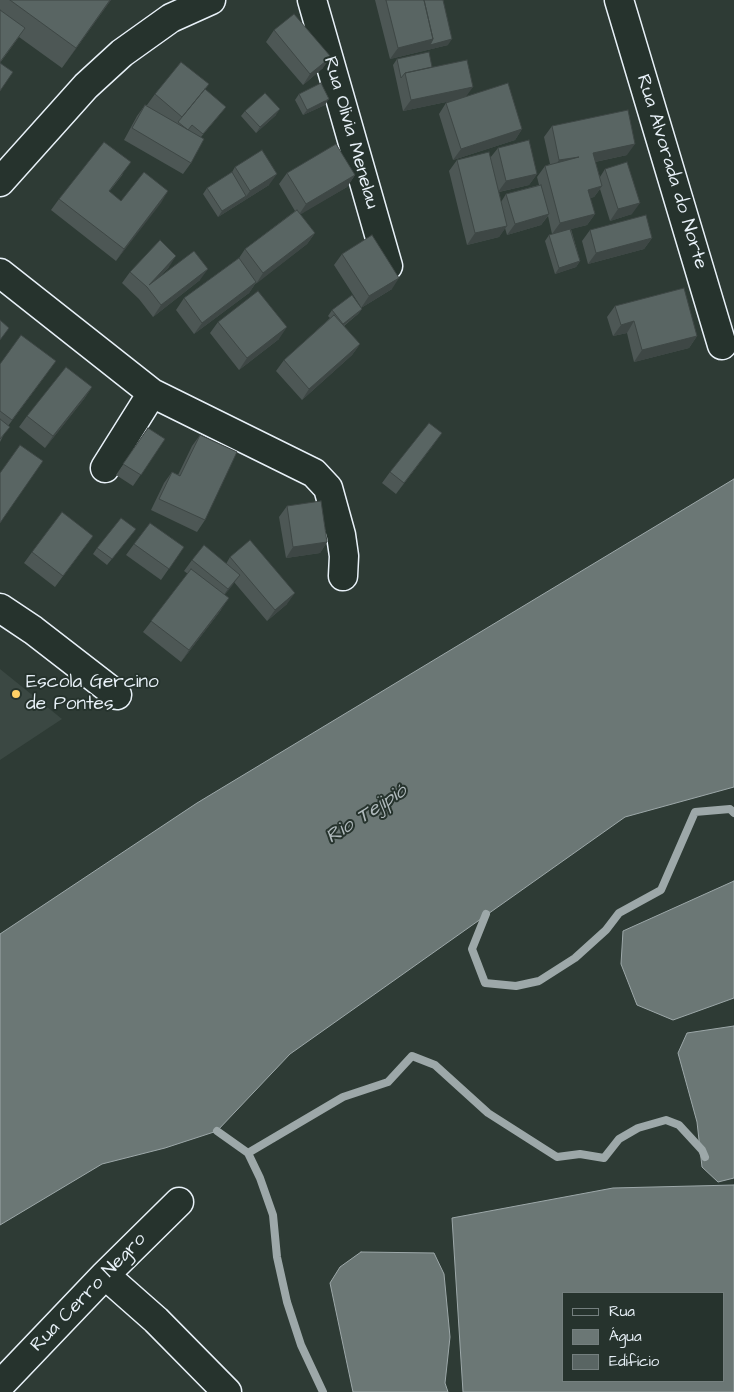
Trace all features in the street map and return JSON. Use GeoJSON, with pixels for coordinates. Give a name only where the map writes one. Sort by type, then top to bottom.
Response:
{"type":"FeatureCollection","features":[{"type":"Feature","properties":{"kind":"street"},"geometry":{"type":"LineString","coordinates":[[0,182],[86,86],[122,53],[171,18],[211,0]]}},
{"type":"Feature","properties":{"kind":"street","name":"Rua Olivia Menelau"},"geometry":{"type":"LineString","coordinates":[[312,0],[388,266]]}},
{"type":"Feature","properties":{"kind":"street","name":"Rua Alvorada do Norte"},"geometry":{"type":"LineString","coordinates":[[619,0],[722,345]]}},
{"type":"Feature","properties":{"kind":"street"},"geometry":{"type":"LineString","coordinates":[[0,273],[152,393],[314,473],[328,488],[341,534],[344,556],[343,576]]}},
{"type":"Feature","properties":{"kind":"street"},"geometry":{"type":"LineString","coordinates":[[105,468],[152,393]]}},
{"type":"Feature","properties":{"kind":"street"},"geometry":{"type":"LineString","coordinates":[[0,608],[33,630],[117,694]]}},
{"type":"Feature","properties":{"kind":"street","name":"Rua Cerro Negro"},"geometry":{"type":"LineString","coordinates":[[0,1385],[105,1275],[180,1202]]}},
{"type":"Feature","properties":{"kind":"street"},"geometry":{"type":"LineString","coordinates":[[105,1275],[156,1320],[227,1392]]}},
{"type":"Feature","properties":{"kind":"shaded area","name":"Escola Gercino de Pontes"},"geometry":{"type":"Polygon","coordinates":[[[0,669],[62,719],[0,760],[0,669]]]}},
{"type":"Feature","properties":{"kind":"water","name":"Rio Tejipió"},"geometry":{"type":"Polygon","coordinates":[[[734,479],[734,787],[625,817],[290,1054],[217,1131],[165,1148],[102,1164],[0,1225],[0,934],[197,803],[734,479]]]}},
{"type":"Feature","properties":{"kind":"water"},"geometry":{"type":"Polygon","coordinates":[[[734,881],[734,998],[673,1020],[637,1005],[621,964],[623,931],[734,881]]]}},
{"type":"Feature","properties":{"kind":"water"},"geometry":{"type":"Polygon","coordinates":[[[734,1026],[734,1178],[718,1182],[702,1167],[697,1122],[678,1053],[687,1033],[734,1026]]]}},
{"type":"Feature","properties":{"kind":"water"},"geometry":{"type":"Polygon","coordinates":[[[734,1185],[734,1392],[463,1392],[452,1218],[613,1188],[734,1185]]]}},
{"type":"Feature","properties":{"kind":"water"},"geometry":{"type":"Polygon","coordinates":[[[361,1252],[434,1253],[444,1274],[450,1337],[445,1383],[448,1392],[353,1392],[330,1283],[340,1267],[361,1252]]]}},
{"type":"Feature","properties":{"kind":"building"},"geometry":{"type":"Polygon","coordinates":[[[10,0],[110,0],[76,48],[10,0]]]}},
{"type":"Feature","properties":{"kind":"building"},"geometry":{"type":"Polygon","coordinates":[[[386,0],[424,0],[433,39],[398,48],[386,0]]]}},
{"type":"Feature","properties":{"kind":"building"},"geometry":{"type":"Polygon","coordinates":[[[424,0],[443,0],[452,39],[430,45],[433,39],[424,0]]]}},
{"type":"Feature","properties":{"kind":"building"},"geometry":{"type":"Polygon","coordinates":[[[0,10],[25,28],[0,62],[0,10]]]}},
{"type":"Feature","properties":{"kind":"building"},"geometry":{"type":"Polygon","coordinates":[[[294,14],[331,57],[310,74],[274,30],[294,14]]]}},
{"type":"Feature","properties":{"kind":"building"},"geometry":{"type":"Polygon","coordinates":[[[429,52],[432,67],[405,73],[401,78],[397,59],[429,52]]]}},
{"type":"Feature","properties":{"kind":"building"},"geometry":{"type":"Polygon","coordinates":[[[467,60],[473,87],[411,100],[405,73],[467,60]]]}},
{"type":"Feature","properties":{"kind":"building"},"geometry":{"type":"Polygon","coordinates":[[[181,62],[209,84],[182,117],[155,94],[181,62]]]}},
{"type":"Feature","properties":{"kind":"building"},"geometry":{"type":"Polygon","coordinates":[[[0,63],[13,72],[0,91],[0,63]]]}},
{"type":"Feature","properties":{"kind":"building"},"geometry":{"type":"Polygon","coordinates":[[[321,83],[329,99],[307,110],[299,94],[321,83]]]}},
{"type":"Feature","properties":{"kind":"building"},"geometry":{"type":"Polygon","coordinates":[[[508,83],[522,129],[461,149],[446,103],[508,83]]]}},
{"type":"Feature","properties":{"kind":"building"},"geometry":{"type":"Polygon","coordinates":[[[205,89],[226,107],[203,134],[192,125],[188,130],[178,122],[205,89]]]}},
{"type":"Feature","properties":{"kind":"building"},"geometry":{"type":"Polygon","coordinates":[[[265,93],[280,109],[260,127],[245,111],[265,93]]]}},
{"type":"Feature","properties":{"kind":"building"},"geometry":{"type":"Polygon","coordinates":[[[145,105],[204,139],[191,163],[132,128],[145,105]]]}},
{"type":"Feature","properties":{"kind":"building"},"geometry":{"type":"Polygon","coordinates":[[[628,110],[635,144],[593,153],[602,186],[588,190],[595,214],[560,223],[545,166],[579,157],[559,160],[552,126],[628,110]]]}},
{"type":"Feature","properties":{"kind":"building"},"geometry":{"type":"Polygon","coordinates":[[[529,140],[537,174],[506,181],[498,148],[529,140]]]}},
{"type":"Feature","properties":{"kind":"building"},"geometry":{"type":"Polygon","coordinates":[[[104,142],[131,162],[109,191],[121,201],[144,172],[168,191],[124,249],[59,199],[104,142]]]}},
{"type":"Feature","properties":{"kind":"building"},"geometry":{"type":"Polygon","coordinates":[[[336,144],[355,175],[306,204],[287,173],[336,144]]]}},
{"type":"Feature","properties":{"kind":"building"},"geometry":{"type":"Polygon","coordinates":[[[262,150],[277,174],[250,191],[235,167],[262,150]]]}},
{"type":"Feature","properties":{"kind":"building"},"geometry":{"type":"Polygon","coordinates":[[[489,152],[507,226],[475,233],[457,160],[489,152]]]}},
{"type":"Feature","properties":{"kind":"building"},"geometry":{"type":"Polygon","coordinates":[[[627,162],[640,203],[618,209],[605,169],[627,162]]]}},
{"type":"Feature","properties":{"kind":"building"},"geometry":{"type":"Polygon","coordinates":[[[232,172],[246,196],[222,211],[207,188],[232,172]]]}},
{"type":"Feature","properties":{"kind":"building"},"geometry":{"type":"Polygon","coordinates":[[[541,185],[549,214],[515,224],[506,194],[541,185]]]}},
{"type":"Feature","properties":{"kind":"building"},"geometry":{"type":"Polygon","coordinates":[[[297,210],[315,233],[263,273],[245,249],[297,210]]]}},
{"type":"Feature","properties":{"kind":"building"},"geometry":{"type":"Polygon","coordinates":[[[646,215],[652,238],[596,253],[590,230],[646,215]]]}},
{"type":"Feature","properties":{"kind":"building"},"geometry":{"type":"Polygon","coordinates":[[[570,229],[580,261],[559,268],[549,235],[570,229]]]}},
{"type":"Feature","properties":{"kind":"building"},"geometry":{"type":"Polygon","coordinates":[[[372,235],[399,278],[369,296],[342,254],[372,235]]]}},
{"type":"Feature","properties":{"kind":"building"},"geometry":{"type":"Polygon","coordinates":[[[160,240],[176,256],[149,285],[194,251],[208,269],[161,305],[147,287],[130,272],[160,240]]]}},
{"type":"Feature","properties":{"kind":"building"},"geometry":{"type":"Polygon","coordinates":[[[239,258],[256,282],[202,323],[184,298],[239,258]]]}},
{"type":"Feature","properties":{"kind":"building"},"geometry":{"type":"Polygon","coordinates":[[[684,288],[697,336],[642,350],[634,321],[621,325],[615,306],[684,288]]]}},
{"type":"Feature","properties":{"kind":"building"},"geometry":{"type":"Polygon","coordinates":[[[258,291],[287,327],[247,358],[218,322],[258,291]]]}},
{"type":"Feature","properties":{"kind":"building"},"geometry":{"type":"Polygon","coordinates":[[[352,295],[362,309],[343,324],[332,310],[352,295]]]}},
{"type":"Feature","properties":{"kind":"building"},"geometry":{"type":"Polygon","coordinates":[[[334,315],[360,344],[309,389],[284,360],[334,315]]]}},
{"type":"Feature","properties":{"kind":"building"},"geometry":{"type":"Polygon","coordinates":[[[0,320],[9,328],[0,340],[0,320]]]}},
{"type":"Feature","properties":{"kind":"building"},"geometry":{"type":"Polygon","coordinates":[[[21,335],[56,361],[12,420],[0,411],[0,364],[21,335]]]}},
{"type":"Feature","properties":{"kind":"building"},"geometry":{"type":"Polygon","coordinates":[[[66,367],[92,387],[53,436],[27,416],[66,367]]]}},
{"type":"Feature","properties":{"kind":"building"},"geometry":{"type":"Polygon","coordinates":[[[0,419],[10,427],[0,439],[0,419]]]}},
{"type":"Feature","properties":{"kind":"building"},"geometry":{"type":"Polygon","coordinates":[[[429,423],[442,433],[404,483],[390,472],[429,423]]]}},
{"type":"Feature","properties":{"kind":"building"},"geometry":{"type":"Polygon","coordinates":[[[148,428],[165,439],[141,475],[123,464],[148,428]]]}},
{"type":"Feature","properties":{"kind":"building"},"geometry":{"type":"Polygon","coordinates":[[[200,435],[237,452],[205,520],[159,499],[172,472],[180,476],[200,435]]]}},
{"type":"Feature","properties":{"kind":"building"},"geometry":{"type":"Polygon","coordinates":[[[20,445],[43,461],[0,523],[0,473],[20,445]]]}},
{"type":"Feature","properties":{"kind":"building"},"geometry":{"type":"Polygon","coordinates":[[[321,501],[327,542],[293,547],[287,506],[321,501]]]}},
{"type":"Feature","properties":{"kind":"building"},"geometry":{"type":"Polygon","coordinates":[[[62,512],[93,536],[63,576],[32,552],[62,512]]]}},
{"type":"Feature","properties":{"kind":"building"},"geometry":{"type":"Polygon","coordinates":[[[121,518],[136,529],[112,559],[97,548],[121,518]]]}},
{"type":"Feature","properties":{"kind":"building"},"geometry":{"type":"Polygon","coordinates":[[[150,523],[184,547],[169,569],[134,544],[150,523]]]}},
{"type":"Feature","properties":{"kind":"building"},"geometry":{"type":"Polygon","coordinates":[[[250,540],[295,593],[275,610],[230,557],[250,540]]]}},
{"type":"Feature","properties":{"kind":"building"},"geometry":{"type":"Polygon","coordinates":[[[204,545],[240,575],[228,589],[192,560],[204,545]]]}},
{"type":"Feature","properties":{"kind":"building"},"geometry":{"type":"Polygon","coordinates":[[[191,569],[229,598],[189,650],[151,621],[191,569]]]}},
{"type":"Feature","properties":{"kind":"waterway"},"geometry":{"type":"LineString","coordinates":[[486,914],[472,949],[485,983],[516,986],[539,981],[575,958],[606,930],[619,913],[661,890],[695,812],[730,809],[734,813]]}},
{"type":"Feature","properties":{"kind":"waterway"},"geometry":{"type":"LineString","coordinates":[[248,1153],[343,1097],[388,1082],[412,1056],[435,1065],[488,1113],[557,1157],[580,1154],[604,1158],[619,1139],[638,1128],[666,1120],[679,1125],[702,1150],[705,1157]]}},
{"type":"Feature","properties":{"kind":"waterway"},"geometry":{"type":"LineString","coordinates":[[217,1131],[248,1153],[260,1178],[273,1215],[277,1257],[287,1302],[301,1345],[323,1392]]}},
{"type":"Feature","properties":{"kind":"place","name":"Escola Gercino de Pontes"},"geometry":{"type":"Point","coordinates":[16,694]}}]}
